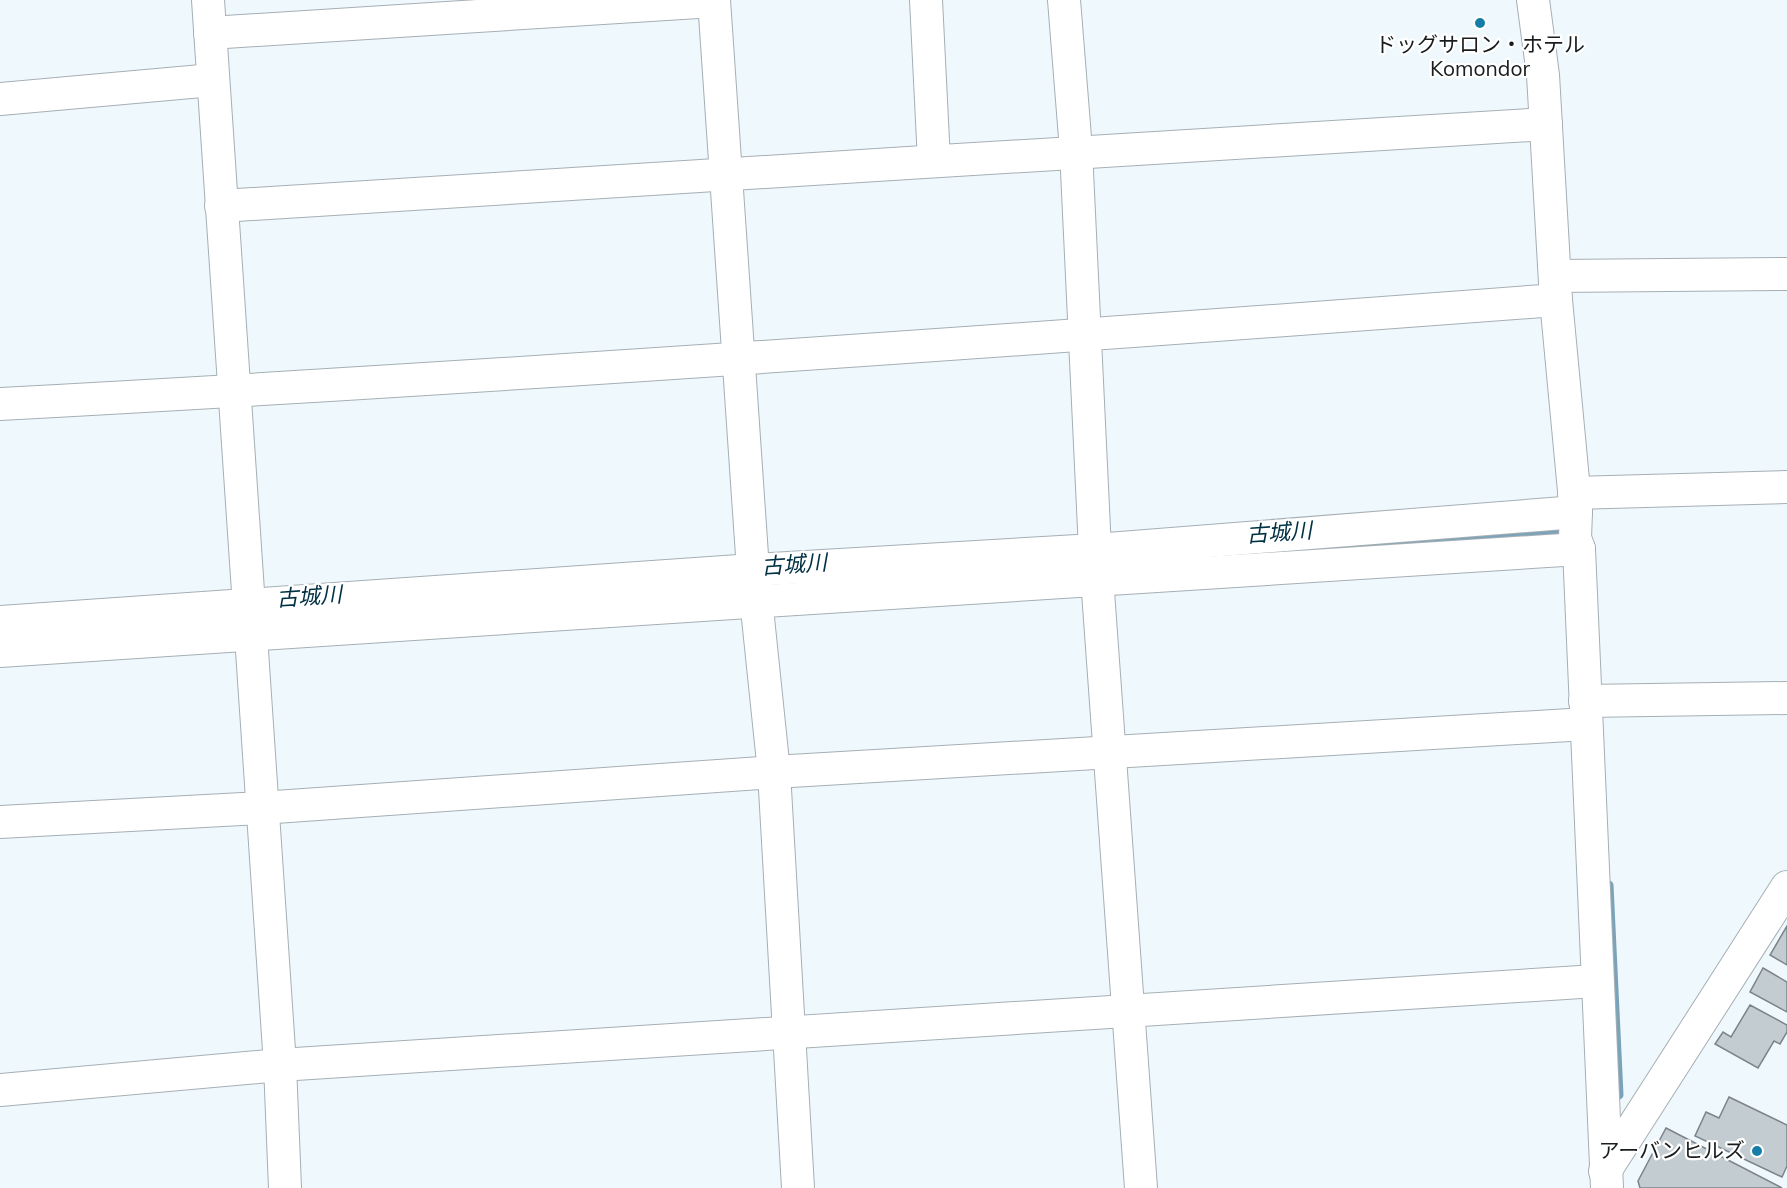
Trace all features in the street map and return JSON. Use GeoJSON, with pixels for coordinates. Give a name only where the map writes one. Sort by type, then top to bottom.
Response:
{"type":"FeatureCollection","features":[{"type":"Feature","properties":{"kind":"street"},"geometry":{"type":"LineString","coordinates":[[208,0],[280,1065],[285,1188]]}},
{"type":"Feature","properties":{"kind":"street"},"geometry":{"type":"LineString","coordinates":[[926,0],[934,161]]}},
{"type":"Feature","properties":{"kind":"street"},"geometry":{"type":"LineString","coordinates":[[1064,0],[1076,150],[1095,550],[1112,752],[1141,1188]]}},
{"type":"Feature","properties":{"kind":"street"},"geometry":{"type":"LineString","coordinates":[[1533,0],[1543,75],[1556,288],[1576,523],[1606,1180]]}},
{"type":"Feature","properties":{"kind":"street"},"geometry":{"type":"LineString","coordinates":[[210,33],[714,1],[753,570],[774,772],[787,1031],[798,1188]]}},
{"type":"Feature","properties":{"kind":"street"},"geometry":{"type":"LineString","coordinates":[[0,99],[213,80]]}},
{"type":"Feature","properties":{"kind":"street"},"geometry":{"type":"LineString","coordinates":[[221,206],[726,176],[1076,150],[1546,124]]}},
{"type":"Feature","properties":{"kind":"street"},"geometry":{"type":"LineString","coordinates":[[0,404],[1084,336],[1556,288],[1787,274]]}},
{"type":"Feature","properties":{"kind":"street"},"geometry":{"type":"LineString","coordinates":[[0,622],[249,620],[757,603],[1099,582],[1576,523],[1787,487]]}},
{"type":"Feature","properties":{"kind":"street"},"geometry":{"type":"LineString","coordinates":[[0,651],[249,620],[753,570],[1576,523]]}},
{"type":"Feature","properties":{"kind":"street"},"geometry":{"type":"LineString","coordinates":[[0,822],[261,808],[774,772],[1112,752],[1586,712],[1787,698]]}},
{"type":"Feature","properties":{"kind":"street"},"geometry":{"type":"LineString","coordinates":[[1606,1180],[1787,887]]}},
{"type":"Feature","properties":{"kind":"street"},"geometry":{"type":"LineString","coordinates":[[0,1090],[280,1065],[1129,1009],[1596,981]]}},
{"type":"Feature","properties":{"kind":"building"},"geometry":{"type":"Polygon","coordinates":[[[1787,926],[1787,965],[1770,955],[1787,926]]]}},
{"type":"Feature","properties":{"kind":"building"},"geometry":{"type":"Polygon","coordinates":[[[1763,968],[1787,982],[1787,1012],[1750,992],[1763,968]]]}},
{"type":"Feature","properties":{"kind":"building"},"geometry":{"type":"Polygon","coordinates":[[[1750,1005],[1787,1025],[1787,1032],[1780,1044],[1774,1041],[1758,1068],[1715,1044],[1723,1032],[1731,1037],[1750,1005]]]}},
{"type":"Feature","properties":{"kind":"building","name":"アーバンヒルズ"},"geometry":{"type":"Polygon","coordinates":[[[1729,1097],[1787,1125],[1787,1166],[1782,1177],[1695,1136],[1706,1112],[1719,1118],[1729,1097]]]}},
{"type":"Feature","properties":{"kind":"building"},"geometry":{"type":"Polygon","coordinates":[[[1666,1128],[1782,1188],[1640,1188],[1638,1181],[1666,1128]]]}},
{"type":"Feature","properties":{"kind":"waterway","name":"古城川"},"geometry":{"type":"LineString","coordinates":[[1239,554],[1569,532]]}},
{"type":"Feature","properties":{"kind":"waterway","name":"古城川"},"geometry":{"type":"LineString","coordinates":[[805,583],[845,580]]}},
{"type":"Feature","properties":{"kind":"waterway"},"geometry":{"type":"LineString","coordinates":[[1609,885],[1619,1095]]}},
{"type":"Feature","properties":{"kind":"place","name":"ドッグサロン・ホテル Komondor"},"geometry":{"type":"Point","coordinates":[1480,23]}},
{"type":"Feature","properties":{"kind":"place","name":"アーバンヒルズ"},"geometry":{"type":"Point","coordinates":[1757,1151]}}]}
